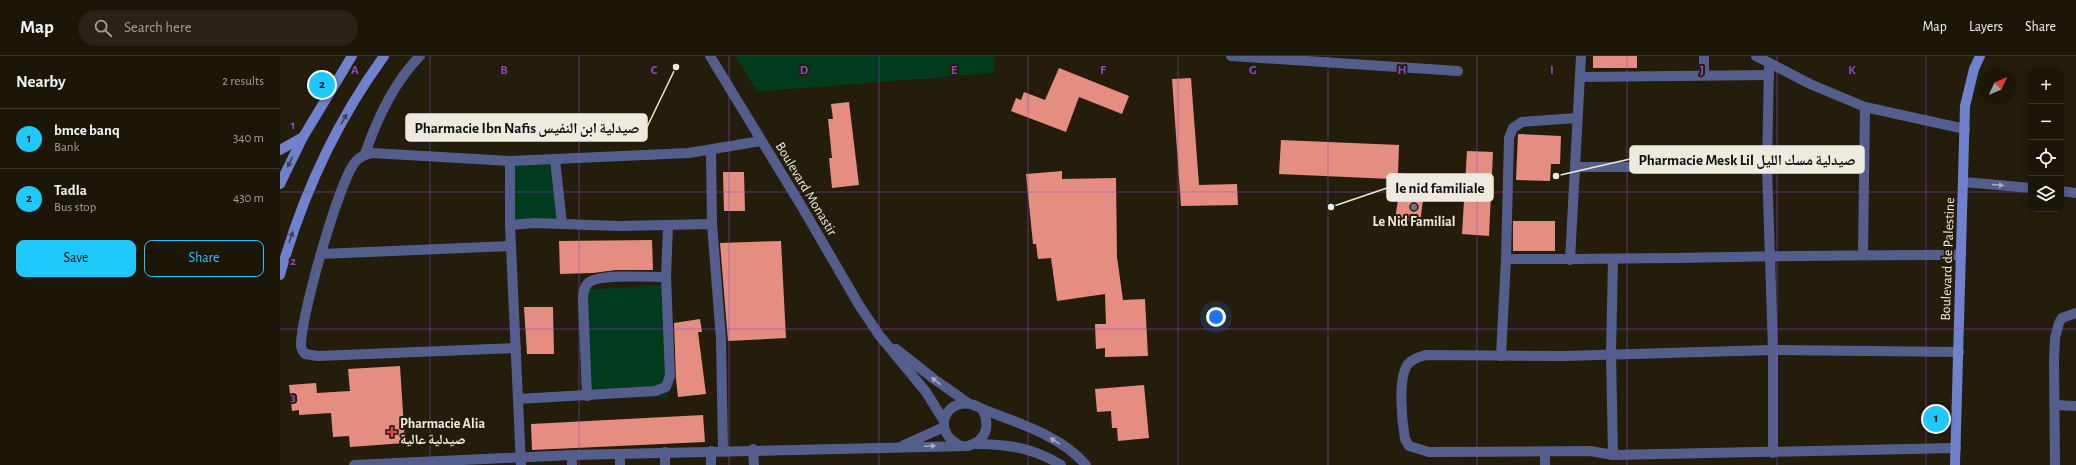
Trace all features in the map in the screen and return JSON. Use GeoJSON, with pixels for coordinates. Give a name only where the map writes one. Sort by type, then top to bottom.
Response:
{"type":"FeatureCollection","features":[{"type":"Feature","properties":{"kind":"street"},"geometry":{"type":"LineString","coordinates":[[280,184],[303,137],[352,56]]}},
{"type":"Feature","properties":{"kind":"street"},"geometry":{"type":"LineString","coordinates":[[280,275],[289,241],[322,160],[355,99],[384,56]]}},
{"type":"Feature","properties":{"kind":"street"},"geometry":{"type":"LineString","coordinates":[[365,154],[381,112],[405,74],[420,56]]}},
{"type":"Feature","properties":{"kind":"street","name":"Boulevard Monastir"},"geometry":{"type":"LineString","coordinates":[[710,56],[802,207],[859,306],[879,335],[926,392],[944,424]]}},
{"type":"Feature","properties":{"kind":"street"},"geometry":{"type":"LineString","coordinates":[[1231,56],[1349,60],[1458,71]]}},
{"type":"Feature","properties":{"kind":"street"},"geometry":{"type":"LineString","coordinates":[[1570,260],[1576,167],[1576,118],[1581,56]]}},
{"type":"Feature","properties":{"kind":"street"},"geometry":{"type":"LineString","coordinates":[[1704,56],[1704,74]]}},
{"type":"Feature","properties":{"kind":"street"},"geometry":{"type":"LineString","coordinates":[[1756,56],[1770,64],[1865,107],[1964,129]]}},
{"type":"Feature","properties":{"kind":"street","name":"Boulevard de Palestine"},"geometry":{"type":"LineString","coordinates":[[1954,465],[1956,448],[1959,352],[1964,129],[1968,93],[1974,69],[1980,56]]}},
{"type":"Feature","properties":{"kind":"street"},"geometry":{"type":"LineString","coordinates":[[1770,64],[1767,167],[1772,256],[1773,453]]}},
{"type":"Feature","properties":{"kind":"street"},"geometry":{"type":"LineString","coordinates":[[1580,77],[1704,74],[1769,75]]}},
{"type":"Feature","properties":{"kind":"street"},"geometry":{"type":"LineString","coordinates":[[1863,254],[1865,107]]}},
{"type":"Feature","properties":{"kind":"street"},"geometry":{"type":"LineString","coordinates":[[1500,356],[1506,259],[1507,165],[1509,138],[1513,128],[1522,122],[1576,118]]}},
{"type":"Feature","properties":{"kind":"street"},"geometry":{"type":"LineString","coordinates":[[280,150],[303,137]]}},
{"type":"Feature","properties":{"kind":"street"},"geometry":{"type":"LineString","coordinates":[[516,348],[318,356],[305,354],[301,345],[304,322],[321,254],[348,175],[356,161],[365,154],[372,153],[415,154],[510,161],[689,153],[761,141]]}},
{"type":"Feature","properties":{"kind":"street"},"geometry":{"type":"LineString","coordinates":[[711,150],[712,224],[721,339],[723,450]]}},
{"type":"Feature","properties":{"kind":"street"},"geometry":{"type":"LineString","coordinates":[[555,159],[562,224]]}},
{"type":"Feature","properties":{"kind":"street"},"geometry":{"type":"LineString","coordinates":[[510,161],[510,224],[521,462]]}},
{"type":"Feature","properties":{"kind":"street"},"geometry":{"type":"LineString","coordinates":[[1576,167],[1767,167]]}},
{"type":"Feature","properties":{"kind":"street"},"geometry":{"type":"LineString","coordinates":[[1964,182],[2028,188]]}},
{"type":"Feature","properties":{"kind":"street"},"geometry":{"type":"LineString","coordinates":[[2064,191],[2076,192]]}},
{"type":"Feature","properties":{"kind":"street"},"geometry":{"type":"LineString","coordinates":[[510,224],[534,223],[668,226],[712,224]]}},
{"type":"Feature","properties":{"kind":"street"},"geometry":{"type":"LineString","coordinates":[[518,399],[655,392],[662,390],[668,384],[670,376],[666,277],[668,226]]}},
{"type":"Feature","properties":{"kind":"street"},"geometry":{"type":"LineString","coordinates":[[321,254],[511,246]]}},
{"type":"Feature","properties":{"kind":"street"},"geometry":{"type":"LineString","coordinates":[[1506,259],[1570,260],[1863,254],[1961,255]]}},
{"type":"Feature","properties":{"kind":"street"},"geometry":{"type":"LineString","coordinates":[[1613,259],[1611,354],[1613,455]]}},
{"type":"Feature","properties":{"kind":"street"},"geometry":{"type":"LineString","coordinates":[[587,396],[583,296],[585,287],[592,280],[606,278],[666,277]]}},
{"type":"Feature","properties":{"kind":"street"},"geometry":{"type":"LineString","coordinates":[[2055,465],[2054,360],[2057,329],[2062,318],[2076,313]]}},
{"type":"Feature","properties":{"kind":"street","name":"Boulevard Monastir"},"geometry":{"type":"LineString","coordinates":[[879,335],[934,380],[968,403]]}},
{"type":"Feature","properties":{"kind":"street"},"geometry":{"type":"LineString","coordinates":[[1956,448],[1773,453],[1613,455],[1590,451],[1430,452],[1410,446],[1405,439],[1402,387],[1405,370],[1408,364],[1413,360],[1426,356],[1500,356],[1773,350],[1959,352]]}},
{"type":"Feature","properties":{"kind":"street"},"geometry":{"type":"LineString","coordinates":[[900,447],[944,424],[950,409],[958,404],[968,403],[1049,437],[1068,449],[1086,465]]}},
{"type":"Feature","properties":{"kind":"street"},"geometry":{"type":"LineString","coordinates":[[2055,405],[2076,406]]}},
{"type":"Feature","properties":{"kind":"street"},"geometry":{"type":"LineString","coordinates":[[976,444],[982,439],[986,432],[987,424],[982,409]]}},
{"type":"Feature","properties":{"kind":"street"},"geometry":{"type":"LineString","coordinates":[[944,424],[949,438],[959,445]]}},
{"type":"Feature","properties":{"kind":"street"},"geometry":{"type":"LineString","coordinates":[[354,465],[521,462],[572,454],[620,454],[754,449],[968,446],[976,444],[1003,444],[1020,448],[1036,452],[1061,465]]}},
{"type":"Feature","properties":{"kind":"street"},"geometry":{"type":"LineString","coordinates":[[754,449],[754,465]]}},
{"type":"Feature","properties":{"kind":"street"},"geometry":{"type":"LineString","coordinates":[[711,451],[711,465]]}},
{"type":"Feature","properties":{"kind":"street"},"geometry":{"type":"LineString","coordinates":[[665,452],[666,465]]}},
{"type":"Feature","properties":{"kind":"street"},"geometry":{"type":"LineString","coordinates":[[1545,452],[1545,465]]}},
{"type":"Feature","properties":{"kind":"street"},"geometry":{"type":"LineString","coordinates":[[572,454],[572,465]]}},
{"type":"Feature","properties":{"kind":"street"},"geometry":{"type":"LineString","coordinates":[[620,454],[620,465]]}},
{"type":"Feature","properties":{"kind":"green space"},"geometry":{"type":"Polygon","coordinates":[[[735,56],[995,56],[994,73],[757,92],[735,56]]]}},
{"type":"Feature","properties":{"kind":"green space"},"geometry":{"type":"Polygon","coordinates":[[[556,160],[556,223],[508,229],[506,161],[556,160]]]}},
{"type":"Feature","properties":{"kind":"green space"},"geometry":{"type":"Polygon","coordinates":[[[662,285],[667,397],[582,399],[577,290],[662,285]]]}},
{"type":"Feature","properties":{"kind":"building"},"geometry":{"type":"Polygon","coordinates":[[[1593,56],[1637,56],[1637,68],[1593,68],[1593,56]]]}},
{"type":"Feature","properties":{"kind":"building"},"geometry":{"type":"Polygon","coordinates":[[[1059,68],[1129,96],[1122,114],[1079,97],[1066,132],[1011,111],[1016,98],[1021,100],[1024,92],[1045,100],[1059,68]]]}},
{"type":"Feature","properties":{"kind":"building"},"geometry":{"type":"Polygon","coordinates":[[[1191,78],[1199,185],[1237,184],[1238,205],[1181,206],[1172,79],[1191,78]]]}},
{"type":"Feature","properties":{"kind":"building"},"geometry":{"type":"Polygon","coordinates":[[[849,102],[859,185],[832,188],[829,158],[832,158],[828,119],[833,119],[831,104],[849,102]]]}},
{"type":"Feature","properties":{"kind":"building"},"geometry":{"type":"Polygon","coordinates":[[[1518,134],[1561,136],[1560,164],[1551,164],[1550,181],[1516,180],[1518,134]]]}},
{"type":"Feature","properties":{"kind":"building"},"geometry":{"type":"Polygon","coordinates":[[[1281,140],[1399,145],[1398,173],[1426,177],[1420,223],[1395,219],[1400,187],[1390,186],[1391,179],[1279,174],[1281,140]]]}},
{"type":"Feature","properties":{"kind":"building"},"geometry":{"type":"Polygon","coordinates":[[[1467,151],[1493,152],[1489,236],[1462,234],[1467,151]]]}},
{"type":"Feature","properties":{"kind":"building"},"geometry":{"type":"Polygon","coordinates":[[[1062,171],[1062,179],[1116,178],[1117,257],[1123,300],[1145,299],[1148,356],[1105,357],[1105,348],[1096,349],[1095,324],[1106,324],[1105,294],[1057,301],[1051,258],[1038,259],[1036,244],[1033,244],[1026,174],[1062,171]]]}},
{"type":"Feature","properties":{"kind":"building"},"geometry":{"type":"Polygon","coordinates":[[[723,172],[744,172],[745,211],[724,211],[723,172]]]}},
{"type":"Feature","properties":{"kind":"building"},"geometry":{"type":"Polygon","coordinates":[[[1513,221],[1555,221],[1555,251],[1513,251],[1513,221]]]}},
{"type":"Feature","properties":{"kind":"building"},"geometry":{"type":"Polygon","coordinates":[[[652,240],[653,270],[616,270],[593,273],[560,274],[559,241],[652,240]]]}},
{"type":"Feature","properties":{"kind":"building"},"geometry":{"type":"Polygon","coordinates":[[[781,241],[786,338],[728,341],[720,243],[781,241]]]}},
{"type":"Feature","properties":{"kind":"building"},"geometry":{"type":"Polygon","coordinates":[[[524,307],[553,307],[554,354],[527,354],[524,307]]]}},
{"type":"Feature","properties":{"kind":"building"},"geometry":{"type":"Polygon","coordinates":[[[700,319],[702,332],[698,332],[706,394],[678,397],[674,323],[700,319]]]}},
{"type":"Feature","properties":{"kind":"building"},"geometry":{"type":"Polygon","coordinates":[[[400,366],[405,443],[350,447],[349,436],[333,437],[331,413],[299,415],[299,410],[292,411],[289,385],[316,383],[317,393],[350,391],[348,369],[400,366]]]}},
{"type":"Feature","properties":{"kind":"building"},"geometry":{"type":"Polygon","coordinates":[[[1144,385],[1149,438],[1118,441],[1117,428],[1112,428],[1111,411],[1097,412],[1095,389],[1144,385]]]}},
{"type":"Feature","properties":{"kind":"building"},"geometry":{"type":"Polygon","coordinates":[[[703,415],[705,442],[532,450],[531,424],[703,415]]]}},
{"type":"Feature","properties":{"kind":"place","name":"Pharmacie Ibn Nafis صيدلية ابن النفيس"},"geometry":{"type":"Point","coordinates":[676,67]}},
{"type":"Feature","properties":{"kind":"place","name":"Tadla"},"geometry":{"type":"Point","coordinates":[322,85]}},
{"type":"Feature","properties":{"kind":"place","name":"Pharmacie Mesk Lil صيدلية مسك الليل"},"geometry":{"type":"Point","coordinates":[1556,176]}},
{"type":"Feature","properties":{"kind":"place","name":"le nid familiale"},"geometry":{"type":"Point","coordinates":[1331,207]}},
{"type":"Feature","properties":{"kind":"place","name":"Le Nid Familial"},"geometry":{"type":"Point","coordinates":[1414,207]}},
{"type":"Feature","properties":{"kind":"place","name":"bmce banq"},"geometry":{"type":"Point","coordinates":[1936,419]}},
{"type":"Feature","properties":{"kind":"place","name":"Pharmacie Alia صيدلية عالية"},"geometry":{"type":"Point","coordinates":[392,432]}}]}
